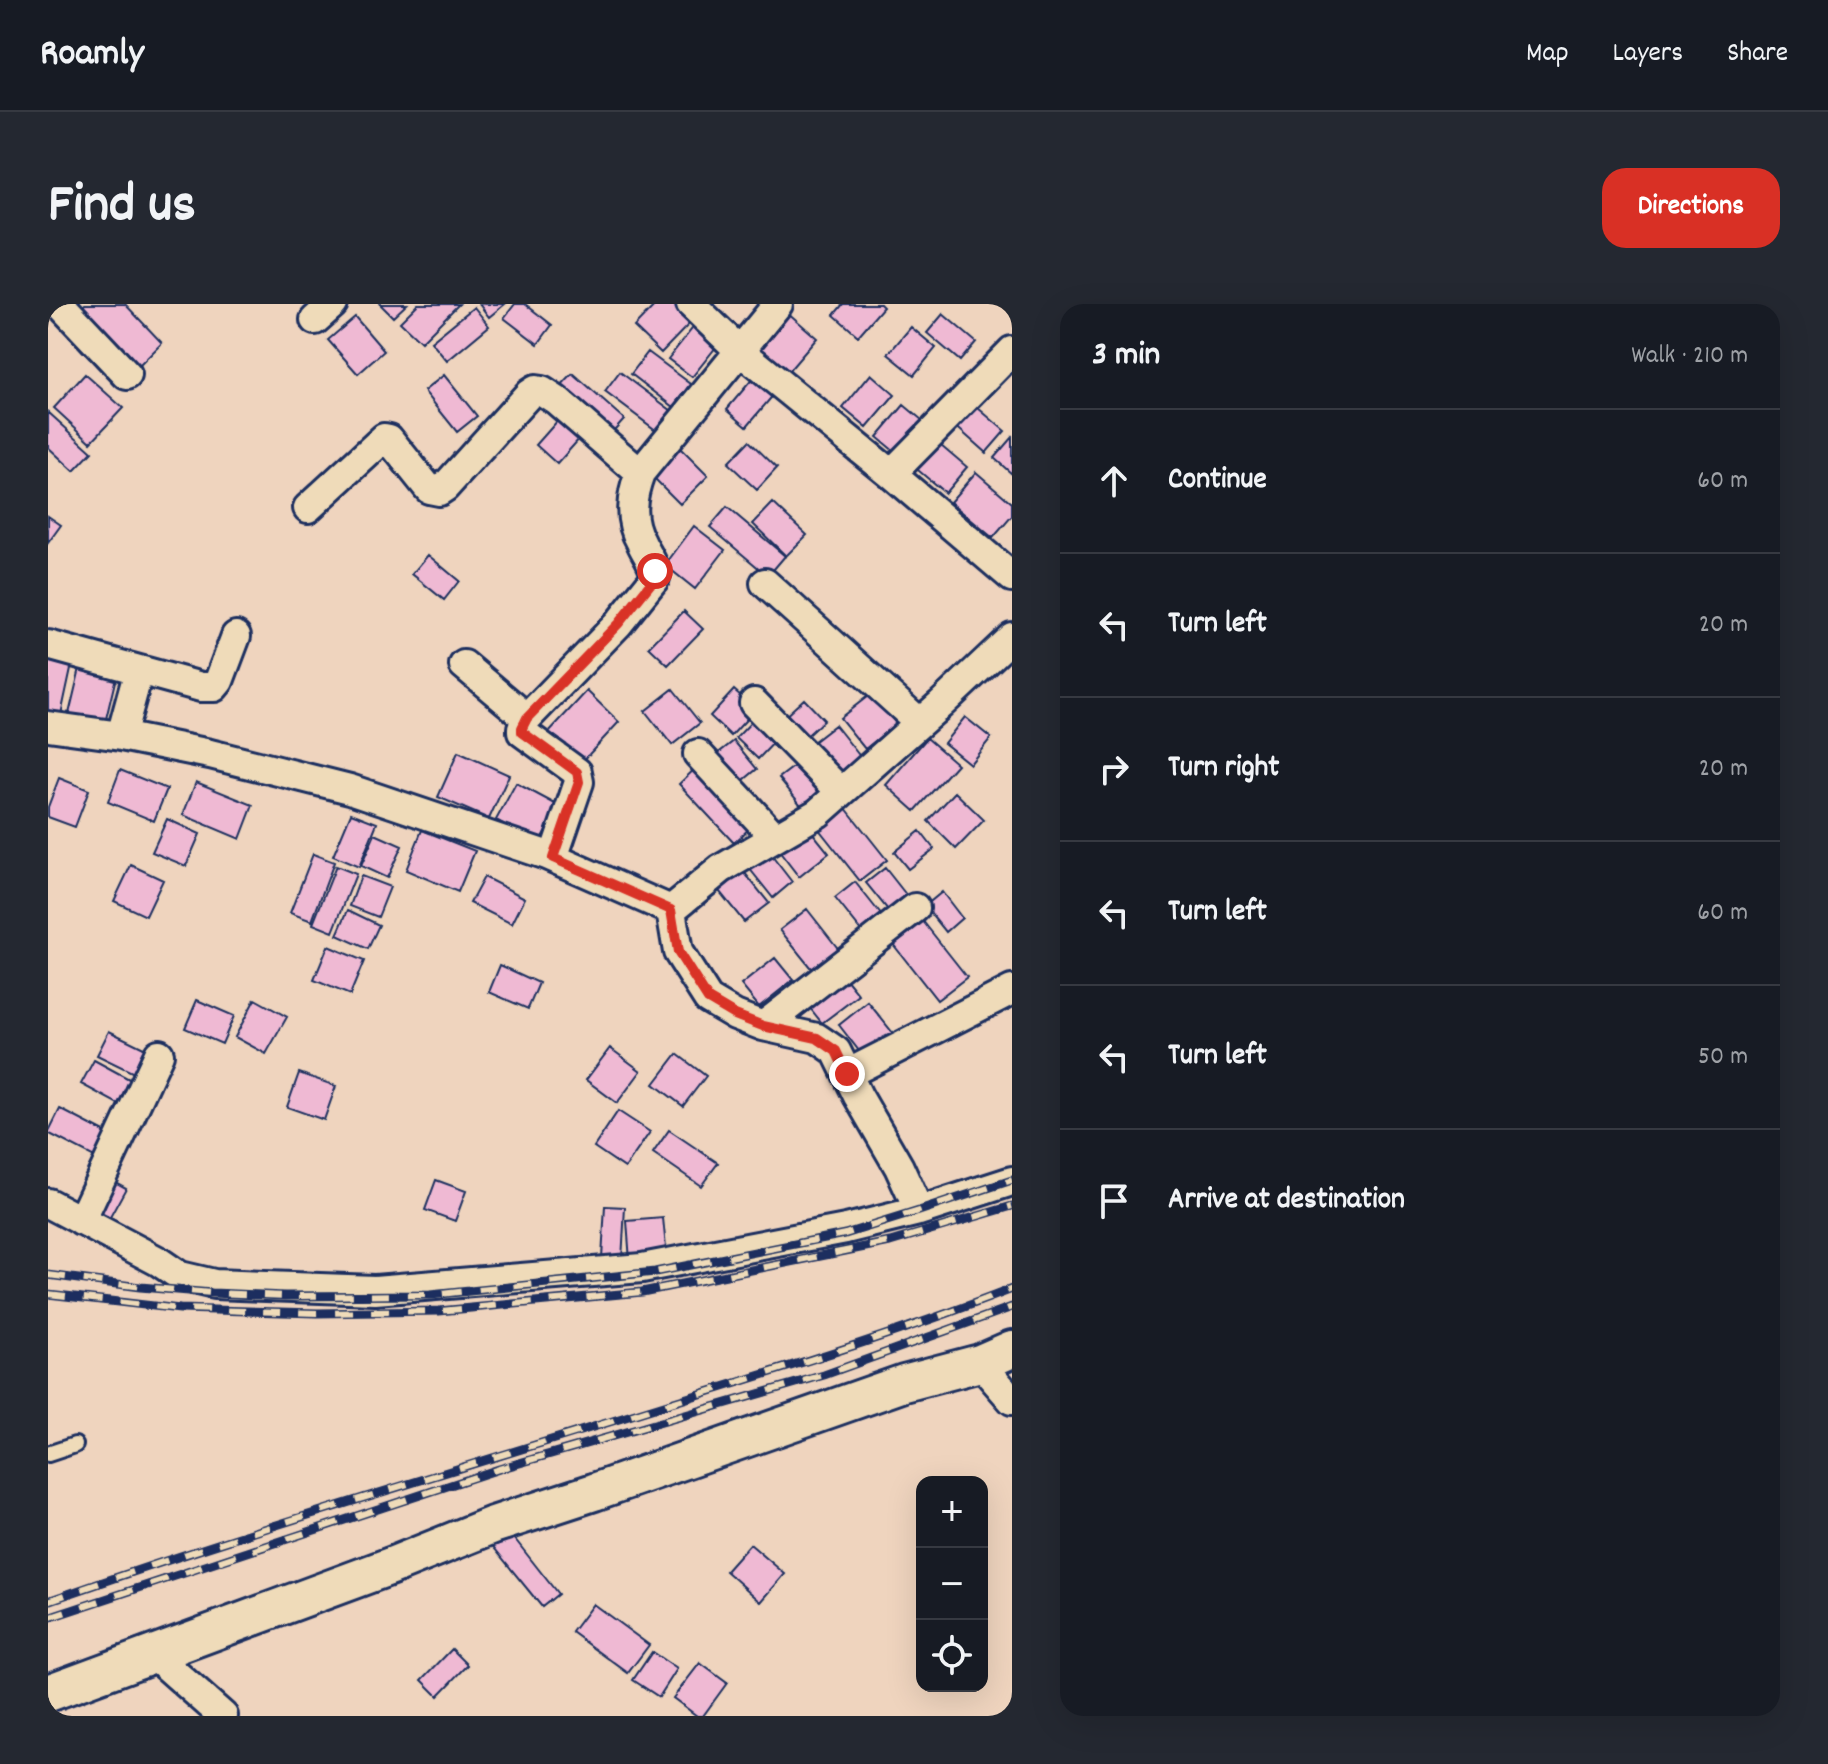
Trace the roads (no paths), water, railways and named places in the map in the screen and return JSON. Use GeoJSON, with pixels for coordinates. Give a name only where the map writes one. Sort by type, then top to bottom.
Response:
{"type":"FeatureCollection","features":[{"type":"Feature","properties":{"kind":"street"},"geometry":{"type":"LineString","coordinates":[[60,304],[127,375]]}},
{"type":"Feature","properties":{"kind":"street"},"geometry":{"type":"LineString","coordinates":[[691,304],[740,351],[1012,577]]}},
{"type":"Feature","properties":{"kind":"street"},"geometry":{"type":"LineString","coordinates":[[553,858],[579,777],[577,772],[522,732],[522,728],[527,718],[618,624],[655,578],[655,571],[633,522],[633,494],[640,473],[778,304]]}},
{"type":"Feature","properties":{"kind":"street"},"geometry":{"type":"LineString","coordinates":[[891,474],[1012,351]]}},
{"type":"Feature","properties":{"kind":"street"},"geometry":{"type":"LineString","coordinates":[[308,508],[384,438],[389,439],[429,489],[439,491],[535,390],[556,400],[640,473]]}},
{"type":"Feature","properties":{"kind":"street"},"geometry":{"type":"LineString","coordinates":[[765,583],[919,722]]}},
{"type":"Feature","properties":{"kind":"street"},"geometry":{"type":"LineString","coordinates":[[48,645],[201,687],[214,687],[236,636]]}},
{"type":"Feature","properties":{"kind":"street"},"geometry":{"type":"LineString","coordinates":[[671,910],[721,869],[811,818],[1012,637]]}},
{"type":"Feature","properties":{"kind":"street"},"geometry":{"type":"LineString","coordinates":[[464,665],[527,718]]}},
{"type":"Feature","properties":{"kind":"street"},"geometry":{"type":"LineString","coordinates":[[121,736],[139,670]]}},
{"type":"Feature","properties":{"kind":"street"},"geometry":{"type":"LineString","coordinates":[[754,703],[841,792]]}},
{"type":"Feature","properties":{"kind":"street"},"geometry":{"type":"LineString","coordinates":[[48,726],[121,736],[210,754],[350,789],[553,858],[671,910]]}},
{"type":"Feature","properties":{"kind":"street"},"geometry":{"type":"LineString","coordinates":[[698,754],[775,837]]}},
{"type":"Feature","properties":{"kind":"street"},"geometry":{"type":"LineString","coordinates":[[763,1026],[915,908]]}},
{"type":"Feature","properties":{"kind":"street"},"geometry":{"type":"LineString","coordinates":[[671,910],[678,952],[708,999],[735,1015],[763,1026],[817,1038],[836,1051],[899,1167],[919,1211]]}},
{"type":"Feature","properties":{"kind":"street"},"geometry":{"type":"LineString","coordinates":[[847,1074],[1012,990]]}},
{"type":"Feature","properties":{"kind":"street"},"geometry":{"type":"LineString","coordinates":[[81,1221],[159,1054]]}},
{"type":"Feature","properties":{"kind":"street"},"geometry":{"type":"LineString","coordinates":[[48,1203],[158,1261],[180,1276],[214,1284],[375,1290],[642,1268],[846,1229],[919,1211],[1012,1181]]}},
{"type":"Feature","properties":{"kind":"street"},"geometry":{"type":"LineString","coordinates":[[48,1693],[493,1525],[904,1383],[996,1356],[1012,1400]]}},
{"type":"Feature","properties":{"kind":"street"},"geometry":{"type":"LineString","coordinates":[[153,1654],[223,1716]]}},
{"type":"Feature","properties":{"kind":"lane"},"geometry":{"type":"LineString","coordinates":[[48,1454],[75,1445]]}},
{"type":"Feature","properties":{"kind":"railway"},"geometry":{"type":"LineString","coordinates":[[48,1275],[212,1293],[430,1295],[655,1272],[845,1234],[1012,1180]]}},
{"type":"Feature","properties":{"kind":"railway"},"geometry":{"type":"LineString","coordinates":[[48,1294],[180,1309],[317,1313],[439,1311],[642,1292],[890,1242],[1012,1206]]}},
{"type":"Feature","properties":{"kind":"railway"},"geometry":{"type":"LineString","coordinates":[[48,1601],[277,1525],[838,1351],[1012,1289]]}},
{"type":"Feature","properties":{"kind":"railway"},"geometry":{"type":"LineString","coordinates":[[48,1618],[499,1469],[824,1375],[1012,1307]]}}]}
